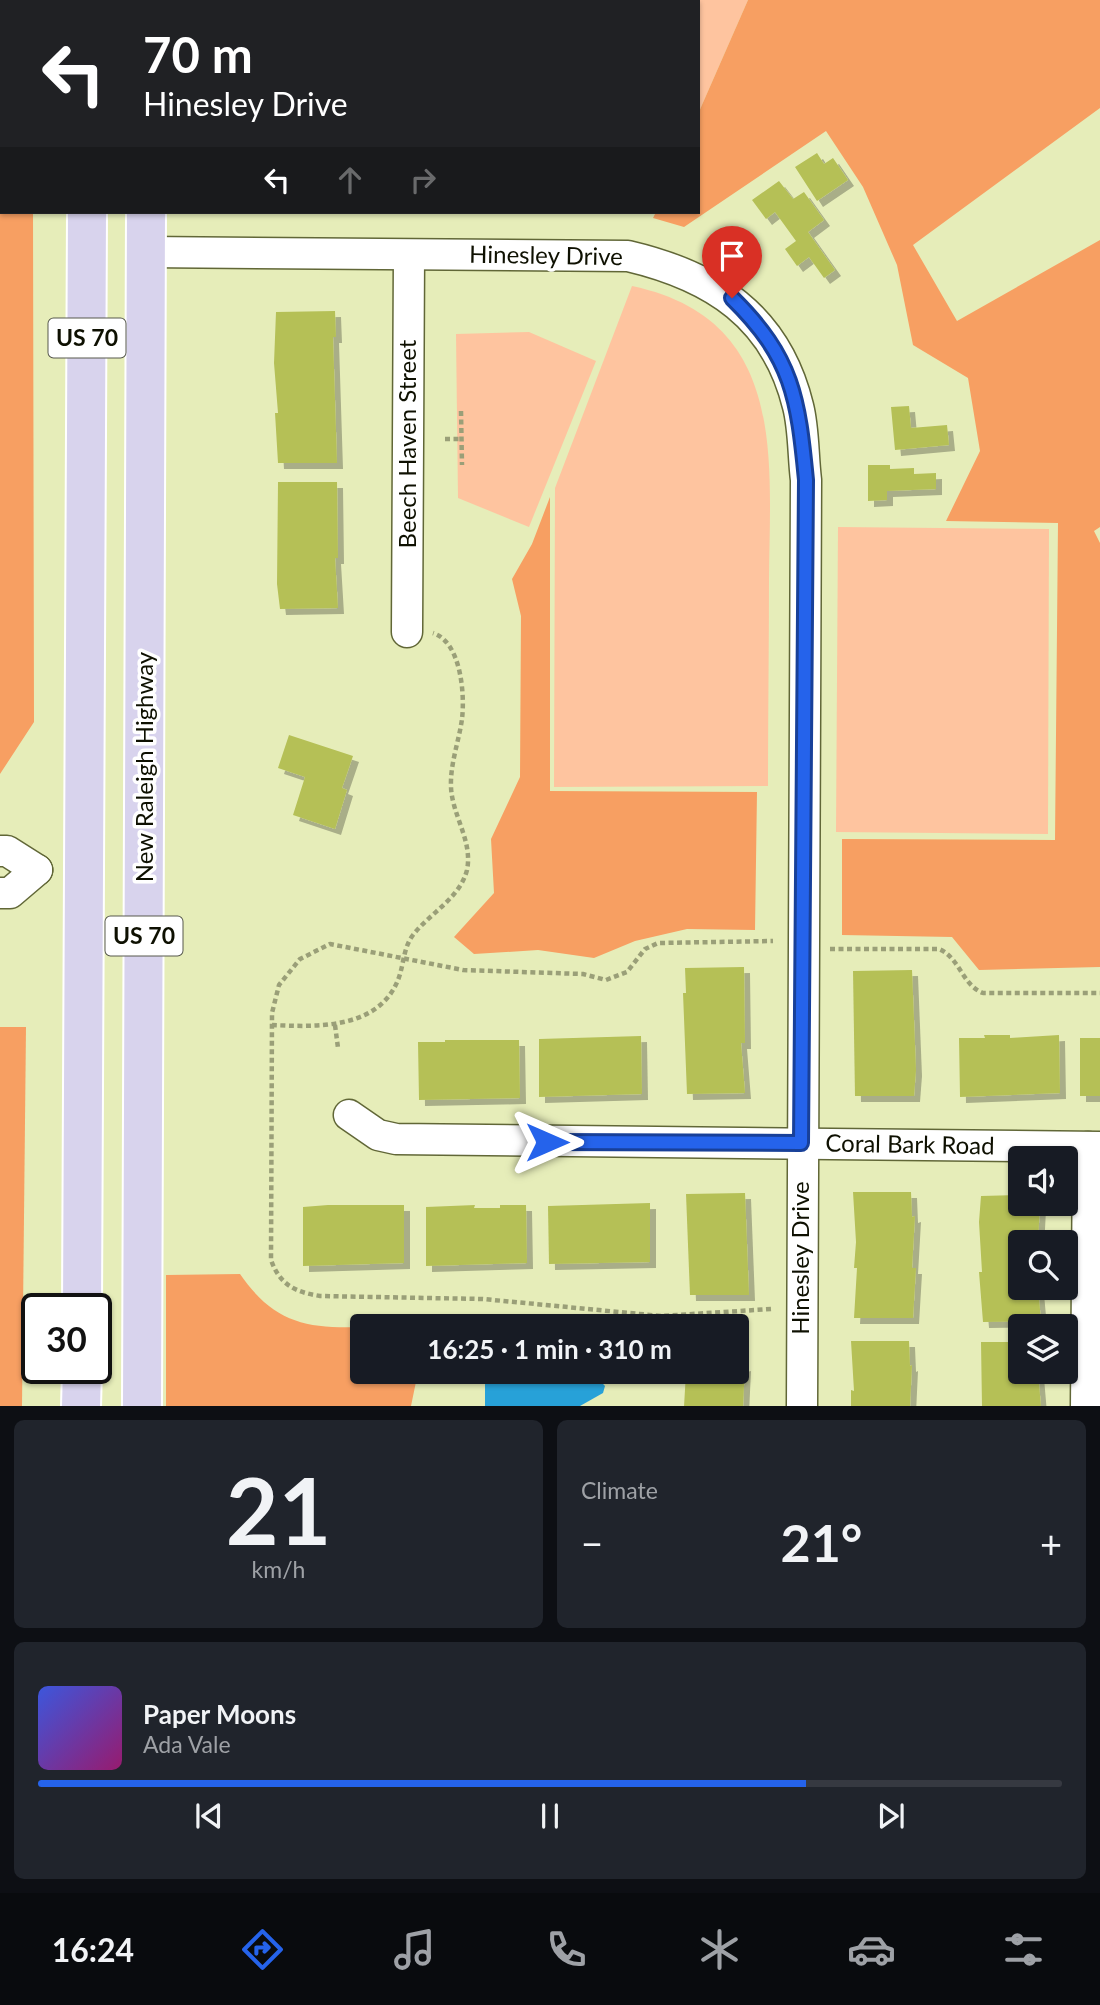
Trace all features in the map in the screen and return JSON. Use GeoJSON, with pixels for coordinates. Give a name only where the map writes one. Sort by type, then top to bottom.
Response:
{"type":"FeatureCollection","features":[{"type":"Feature","properties":{"kind":"highway","name":"US 70"},"geometry":{"type":"LineString","coordinates":[[82,1293],[87,214]]}},
{"type":"Feature","properties":{"kind":"highway","name":"New Raleigh Highway"},"geometry":{"type":"LineString","coordinates":[[142,1406],[146,214]]}},
{"type":"Feature","properties":{"kind":"highway"},"geometry":{"type":"LineString","coordinates":[[81,1406],[82,1384]]}},
{"type":"Feature","properties":{"kind":"street","name":"Hinesley Drive"},"geometry":{"type":"LineString","coordinates":[[146,253],[628,256],[678,270],[732,298],[754,320],[790,381],[799,408],[807,531],[801,1143],[802,1406]]}},
{"type":"Feature","properties":{"kind":"street","name":"Beech Haven Street"},"geometry":{"type":"LineString","coordinates":[[410,255],[415,632]]}},
{"type":"Feature","properties":{"kind":"street"},"geometry":{"type":"LineString","coordinates":[[0,851],[7,851],[37,870],[83,870]]}},
{"type":"Feature","properties":{"kind":"street"},"geometry":{"type":"LineString","coordinates":[[0,893],[10,893],[37,870]]}},
{"type":"Feature","properties":{"kind":"street","name":"Coral Bark Road"},"geometry":{"type":"LineString","coordinates":[[349,1115],[378,1135],[396,1139],[1094,1147]]}},
{"type":"Feature","properties":{"kind":"street"},"geometry":{"type":"LineString","coordinates":[[1086,1406],[1094,1147]]}},
{"type":"Feature","properties":{"kind":"path"},"geometry":{"type":"LineString","coordinates":[[461,411],[462,465]]}},
{"type":"Feature","properties":{"kind":"path"},"geometry":{"type":"LineString","coordinates":[[444,439],[462,439]]}},
{"type":"Feature","properties":{"kind":"path"},"geometry":{"type":"LineString","coordinates":[[272,1025],[335,1025],[366,1013],[387,997],[399,979],[410,939],[453,894],[467,869],[466,842],[453,805],[451,784],[462,715],[459,678],[446,642],[438,635],[415,632]]}},
{"type":"Feature","properties":{"kind":"path"},"geometry":{"type":"LineString","coordinates":[[827,949],[939,949],[949,955],[971,986],[988,994],[1100,993]]}},
{"type":"Feature","properties":{"kind":"path"},"geometry":{"type":"LineString","coordinates":[[335,1025],[338,1048]]}},
{"type":"Feature","properties":{"kind":"shaded area"},"geometry":{"type":"Polygon","coordinates":[[[700,0],[748,0],[700,109],[700,0]]]}},
{"type":"Feature","properties":{"kind":"shaded area"},"geometry":{"type":"Polygon","coordinates":[[[748,0],[1100,0],[1100,108],[913,245],[957,321],[1100,240],[1100,527],[1094,531],[1100,543],[1100,967],[979,970],[952,937],[842,935],[842,839],[1055,840],[1058,523],[946,521],[980,451],[968,378],[913,345],[897,265],[863,187],[826,131],[684,227],[653,218],[655,214],[700,214],[700,109],[748,0]]]}},
{"type":"Feature","properties":{"kind":"shaded area"},"geometry":{"type":"Polygon","coordinates":[[[0,214],[33,214],[34,722],[0,774],[0,214]]]}},
{"type":"Feature","properties":{"kind":"shaded area"},"geometry":{"type":"Polygon","coordinates":[[[632,286],[682,303],[719,328],[744,361],[759,399],[767,441],[770,486],[768,786],[554,787],[555,488],[632,286]]]}},
{"type":"Feature","properties":{"kind":"shaded area"},"geometry":{"type":"Polygon","coordinates":[[[529,332],[596,361],[529,527],[458,498],[456,334],[529,332]]]}},
{"type":"Feature","properties":{"kind":"shaded area"},"geometry":{"type":"Polygon","coordinates":[[[550,497],[550,791],[757,792],[755,930],[687,929],[635,941],[594,958],[538,950],[474,954],[454,937],[494,893],[491,839],[520,777],[521,616],[512,579],[532,544],[550,497]]]}},
{"type":"Feature","properties":{"kind":"shaded area"},"geometry":{"type":"Polygon","coordinates":[[[838,527],[1049,529],[1048,834],[836,832],[838,527]]]}},
{"type":"Feature","properties":{"kind":"shaded area"},"geometry":{"type":"Polygon","coordinates":[[[0,1027],[26,1027],[23,1293],[21,1293],[22,1406],[0,1406],[0,1027]]]}},
{"type":"Feature","properties":{"kind":"shaded area"},"geometry":{"type":"Polygon","coordinates":[[[240,1274],[265,1303],[292,1319],[307,1324],[350,1327],[350,1384],[416,1384],[411,1406],[166,1406],[166,1275],[240,1274]]]}},
{"type":"Feature","properties":{"kind":"water"},"geometry":{"type":"Polygon","coordinates":[[[485,1384],[605,1386],[603,1393],[580,1406],[485,1406],[485,1384]]]}},
{"type":"Feature","properties":{"kind":"building"},"geometry":{"type":"Polygon","coordinates":[[[817,153],[824,164],[833,158],[848,180],[817,201],[795,167],[817,153]]]}},
{"type":"Feature","properties":{"kind":"building"},"geometry":{"type":"Polygon","coordinates":[[[779,181],[793,199],[804,192],[824,220],[808,232],[835,270],[824,278],[809,257],[797,266],[785,249],[796,241],[775,212],[766,219],[752,200],[779,181]]]}},
{"type":"Feature","properties":{"kind":"building"},"geometry":{"type":"Polygon","coordinates":[[[335,311],[336,337],[333,337],[337,463],[278,463],[274,363],[276,312],[335,311]]]}},
{"type":"Feature","properties":{"kind":"building"},"geometry":{"type":"Polygon","coordinates":[[[909,406],[911,428],[947,425],[949,445],[895,450],[891,407],[909,406]]]}},
{"type":"Feature","properties":{"kind":"building"},"geometry":{"type":"Polygon","coordinates":[[[868,465],[890,465],[890,469],[914,468],[914,474],[936,473],[936,489],[887,491],[887,500],[868,501],[868,465]]]}},
{"type":"Feature","properties":{"kind":"building"},"geometry":{"type":"Polygon","coordinates":[[[278,482],[337,482],[338,558],[335,558],[338,608],[280,609],[277,584],[278,482]]]}},
{"type":"Feature","properties":{"kind":"building"},"geometry":{"type":"Polygon","coordinates":[[[289,735],[353,756],[342,788],[347,790],[335,829],[293,815],[305,777],[278,768],[289,735]]]}},
{"type":"Feature","properties":{"kind":"building"},"geometry":{"type":"Polygon","coordinates":[[[744,967],[745,1043],[741,1043],[745,1093],[687,1094],[683,993],[686,993],[685,968],[744,967]]]}},
{"type":"Feature","properties":{"kind":"building"},"geometry":{"type":"Polygon","coordinates":[[[912,970],[916,1070],[914,1096],[855,1096],[853,971],[912,970]]]}},
{"type":"Feature","properties":{"kind":"building"},"geometry":{"type":"Polygon","coordinates":[[[984,1035],[1010,1035],[1010,1038],[1059,1035],[1060,1093],[960,1097],[959,1038],[985,1038],[984,1035]]]}},
{"type":"Feature","properties":{"kind":"building"},"geometry":{"type":"Polygon","coordinates":[[[641,1036],[642,1094],[539,1097],[539,1039],[641,1036]]]}},
{"type":"Feature","properties":{"kind":"building"},"geometry":{"type":"Polygon","coordinates":[[[1080,1038],[1100,1038],[1100,1096],[1080,1096],[1080,1038]]]}},
{"type":"Feature","properties":{"kind":"building"},"geometry":{"type":"Polygon","coordinates":[[[519,1040],[520,1098],[419,1100],[418,1042],[519,1040]]]}},
{"type":"Feature","properties":{"kind":"building"},"geometry":{"type":"Polygon","coordinates":[[[853,1192],[911,1192],[912,1217],[915,1216],[912,1268],[916,1268],[913,1318],[854,1318],[857,1268],[854,1268],[856,1242],[853,1192]]]}},
{"type":"Feature","properties":{"kind":"building"},"geometry":{"type":"Polygon","coordinates":[[[745,1193],[749,1295],[690,1295],[686,1194],[745,1193]]]}},
{"type":"Feature","properties":{"kind":"building"},"geometry":{"type":"Polygon","coordinates":[[[1008,1195],[1008,1216],[1039,1216],[1039,1230],[1008,1230],[1008,1300],[1039,1300],[1040,1314],[1008,1314],[1008,1322],[983,1322],[979,1272],[982,1272],[979,1222],[981,1196],[1008,1195]]]}},
{"type":"Feature","properties":{"kind":"building"},"geometry":{"type":"Polygon","coordinates":[[[650,1203],[650,1262],[549,1264],[548,1206],[650,1203]]]}},
{"type":"Feature","properties":{"kind":"building"},"geometry":{"type":"Polygon","coordinates":[[[404,1205],[404,1263],[303,1266],[303,1207],[404,1205]]]}},
{"type":"Feature","properties":{"kind":"building"},"geometry":{"type":"Polygon","coordinates":[[[475,1205],[474,1208],[526,1205],[527,1263],[426,1266],[426,1207],[475,1205]]]}},
{"type":"Feature","properties":{"kind":"building"},"geometry":{"type":"Polygon","coordinates":[[[851,1341],[909,1341],[910,1366],[912,1365],[910,1406],[851,1406],[851,1390],[854,1391],[851,1341]]]}},
{"type":"Feature","properties":{"kind":"building"},"geometry":{"type":"Polygon","coordinates":[[[981,1342],[1008,1342],[1008,1384],[1039,1384],[1041,1406],[982,1406],[981,1342]]]}},
{"type":"Feature","properties":{"kind":"building"},"geometry":{"type":"Polygon","coordinates":[[[685,1384],[744,1384],[743,1406],[684,1406],[685,1384]]]}},
{"type":"Feature","properties":{"kind":"route"},"geometry":{"type":"LineString","coordinates":[[547,1142],[801,1143],[806,480],[799,408],[790,381],[774,348],[754,320],[732,298]]}}]}
